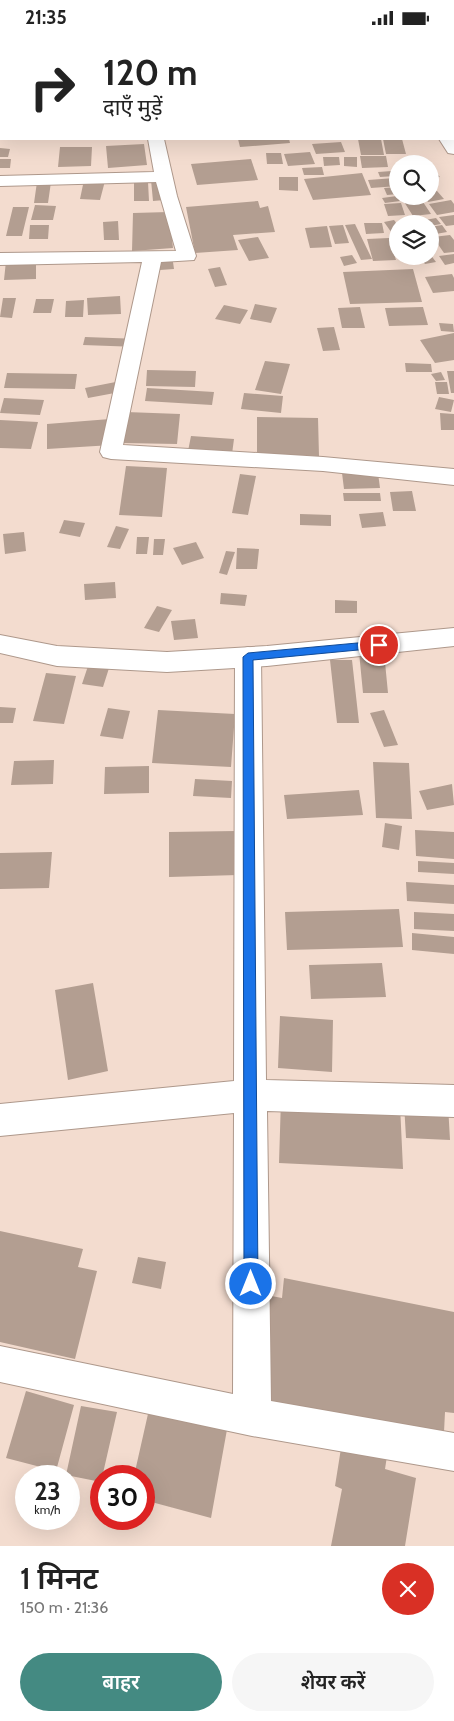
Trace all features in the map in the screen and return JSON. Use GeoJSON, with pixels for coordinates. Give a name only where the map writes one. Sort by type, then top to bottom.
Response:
{"type":"FeatureCollection","features":[{"type":"Feature","properties":{"kind":"street"},"geometry":{"type":"LineString","coordinates":[[0,259],[187,256],[164,177],[156,140]]}},
{"type":"Feature","properties":{"kind":"street"},"geometry":{"type":"LineString","coordinates":[[0,181],[164,177]]}},
{"type":"Feature","properties":{"kind":"street"},"geometry":{"type":"LineString","coordinates":[[153,257],[111,452],[323,464],[454,477]]}},
{"type":"Feature","properties":{"kind":"street"},"geometry":{"type":"LineString","coordinates":[[0,644],[57,657],[167,662],[248,657],[454,637]]}},
{"type":"Feature","properties":{"kind":"street"},"geometry":{"type":"LineString","coordinates":[[248,657],[252,1417]]}},
{"type":"Feature","properties":{"kind":"street"},"geometry":{"type":"LineString","coordinates":[[0,1120],[250,1095],[454,1101]]}},
{"type":"Feature","properties":{"kind":"street"},"geometry":{"type":"LineString","coordinates":[[0,1364],[252,1417],[454,1452]]}},
{"type":"Feature","properties":{"kind":"building"},"geometry":{"type":"Polygon","coordinates":[[[238,140],[289,140],[290,143],[240,147],[238,140]]]}},
{"type":"Feature","properties":{"kind":"building"},"geometry":{"type":"Polygon","coordinates":[[[358,140],[381,140],[384,155],[361,155],[358,140]]]}},
{"type":"Feature","properties":{"kind":"building"},"geometry":{"type":"Polygon","coordinates":[[[383,140],[402,140],[406,154],[386,154],[383,140]]]}},
{"type":"Feature","properties":{"kind":"building"},"geometry":{"type":"Polygon","coordinates":[[[341,142],[345,152],[316,154],[312,144],[341,142]]]}},
{"type":"Feature","properties":{"kind":"building"},"geometry":{"type":"Polygon","coordinates":[[[144,144],[147,165],[108,168],[106,146],[144,144]]]}},
{"type":"Feature","properties":{"kind":"building"},"geometry":{"type":"Polygon","coordinates":[[[60,147],[92,147],[91,166],[58,167],[60,147]]]}},
{"type":"Feature","properties":{"kind":"building"},"geometry":{"type":"Polygon","coordinates":[[[0,148],[10,149],[8,157],[0,157],[0,148]]]}},
{"type":"Feature","properties":{"kind":"building"},"geometry":{"type":"Polygon","coordinates":[[[310,152],[315,164],[288,166],[284,154],[310,152]]]}},
{"type":"Feature","properties":{"kind":"building"},"geometry":{"type":"Polygon","coordinates":[[[266,153],[281,153],[283,164],[267,164],[266,153]]]}},
{"type":"Feature","properties":{"kind":"building"},"geometry":{"type":"Polygon","coordinates":[[[360,156],[386,156],[388,167],[362,168],[360,156]]]}},
{"type":"Feature","properties":{"kind":"building"},"geometry":{"type":"Polygon","coordinates":[[[323,157],[339,157],[340,165],[324,166],[323,157]]]}},
{"type":"Feature","properties":{"kind":"building"},"geometry":{"type":"Polygon","coordinates":[[[344,157],[357,157],[357,167],[344,166],[344,157]]]}},
{"type":"Feature","properties":{"kind":"building"},"geometry":{"type":"Polygon","coordinates":[[[0,159],[11,159],[10,168],[0,168],[0,159]]]}},
{"type":"Feature","properties":{"kind":"building"},"geometry":{"type":"Polygon","coordinates":[[[251,159],[258,180],[197,185],[191,164],[251,159]]]}},
{"type":"Feature","properties":{"kind":"building"},"geometry":{"type":"Polygon","coordinates":[[[322,167],[324,175],[304,175],[302,168],[322,167]]]}},
{"type":"Feature","properties":{"kind":"building"},"geometry":{"type":"Polygon","coordinates":[[[389,171],[389,176],[380,177],[378,172],[389,171]]]}},
{"type":"Feature","properties":{"kind":"building"},"geometry":{"type":"Polygon","coordinates":[[[362,173],[371,195],[313,200],[304,179],[362,173]]]}},
{"type":"Feature","properties":{"kind":"building"},"geometry":{"type":"Polygon","coordinates":[[[279,177],[298,177],[298,191],[279,190],[279,177]]]}},
{"type":"Feature","properties":{"kind":"building"},"geometry":{"type":"Polygon","coordinates":[[[389,178],[389,187],[371,188],[368,180],[389,178]]]}},
{"type":"Feature","properties":{"kind":"building"},"geometry":{"type":"Polygon","coordinates":[[[84,180],[105,181],[100,200],[80,199],[84,180]]]}},
{"type":"Feature","properties":{"kind":"building"},"geometry":{"type":"Polygon","coordinates":[[[151,180],[163,180],[165,200],[153,201],[151,180]]]}},
{"type":"Feature","properties":{"kind":"building"},"geometry":{"type":"Polygon","coordinates":[[[37,182],[51,182],[48,203],[34,203],[37,182]]]}},
{"type":"Feature","properties":{"kind":"building"},"geometry":{"type":"Polygon","coordinates":[[[134,182],[148,182],[149,201],[134,201],[134,182]]]}},
{"type":"Feature","properties":{"kind":"building"},"geometry":{"type":"Polygon","coordinates":[[[384,188],[389,188],[389,195],[387,195],[384,188]]]}},
{"type":"Feature","properties":{"kind":"building"},"geometry":{"type":"Polygon","coordinates":[[[439,193],[444,199],[439,200],[439,193]]]}},
{"type":"Feature","properties":{"kind":"building"},"geometry":{"type":"Polygon","coordinates":[[[389,197],[389,202],[385,203],[382,198],[389,197]]]}},
{"type":"Feature","properties":{"kind":"building"},"geometry":{"type":"Polygon","coordinates":[[[451,200],[454,204],[454,212],[437,215],[430,205],[439,205],[439,202],[451,200]]]}},
{"type":"Feature","properties":{"kind":"building"},"geometry":{"type":"Polygon","coordinates":[[[258,201],[260,208],[268,206],[275,232],[233,235],[238,250],[195,253],[186,207],[258,201]]]}},
{"type":"Feature","properties":{"kind":"building"},"geometry":{"type":"Polygon","coordinates":[[[384,204],[402,205],[405,215],[388,216],[384,204]]]}},
{"type":"Feature","properties":{"kind":"building"},"geometry":{"type":"Polygon","coordinates":[[[35,205],[56,206],[53,220],[31,220],[35,205]]]}},
{"type":"Feature","properties":{"kind":"building"},"geometry":{"type":"Polygon","coordinates":[[[406,205],[425,205],[431,214],[422,215],[412,215],[406,205]]]}},
{"type":"Feature","properties":{"kind":"building"},"geometry":{"type":"Polygon","coordinates":[[[13,207],[29,207],[22,236],[6,236],[13,207]]]}},
{"type":"Feature","properties":{"kind":"building"},"geometry":{"type":"Polygon","coordinates":[[[169,212],[173,248],[132,251],[133,213],[169,212]]]}},
{"type":"Feature","properties":{"kind":"building"},"geometry":{"type":"Polygon","coordinates":[[[454,215],[454,225],[446,226],[439,217],[454,215]]]}},
{"type":"Feature","properties":{"kind":"building"},"geometry":{"type":"Polygon","coordinates":[[[118,221],[119,240],[104,240],[103,222],[118,221]]]}},
{"type":"Feature","properties":{"kind":"building"},"geometry":{"type":"Polygon","coordinates":[[[389,221],[389,229],[384,222],[389,221]]]}},
{"type":"Feature","properties":{"kind":"building"},"geometry":{"type":"Polygon","coordinates":[[[364,223],[382,223],[384,233],[366,234],[364,223]]]}},
{"type":"Feature","properties":{"kind":"building"},"geometry":{"type":"Polygon","coordinates":[[[355,224],[372,259],[361,260],[345,225],[355,224]]]}},
{"type":"Feature","properties":{"kind":"building"},"geometry":{"type":"Polygon","coordinates":[[[30,225],[49,225],[48,239],[29,239],[30,225]]]}},
{"type":"Feature","properties":{"kind":"building"},"geometry":{"type":"Polygon","coordinates":[[[343,225],[349,243],[335,244],[329,226],[343,225]]]}},
{"type":"Feature","properties":{"kind":"building"},"geometry":{"type":"Polygon","coordinates":[[[442,225],[447,232],[439,233],[439,226],[442,225]]]}},
{"type":"Feature","properties":{"kind":"building"},"geometry":{"type":"Polygon","coordinates":[[[327,226],[332,247],[310,248],[305,228],[327,226]]]}},
{"type":"Feature","properties":{"kind":"building"},"geometry":{"type":"Polygon","coordinates":[[[450,235],[454,240],[454,252],[444,253],[439,246],[439,236],[450,235]]]}},
{"type":"Feature","properties":{"kind":"building"},"geometry":{"type":"Polygon","coordinates":[[[258,237],[269,258],[249,261],[238,240],[258,237]]]}},
{"type":"Feature","properties":{"kind":"building"},"geometry":{"type":"Polygon","coordinates":[[[389,238],[389,260],[373,261],[367,239],[389,238]]]}},
{"type":"Feature","properties":{"kind":"building"},"geometry":{"type":"Polygon","coordinates":[[[454,254],[454,263],[445,265],[439,256],[454,254]]]}},
{"type":"Feature","properties":{"kind":"building"},"geometry":{"type":"Polygon","coordinates":[[[172,255],[174,269],[160,270],[158,256],[172,255]]]}},
{"type":"Feature","properties":{"kind":"building"},"geometry":{"type":"Polygon","coordinates":[[[352,255],[357,263],[344,266],[340,257],[352,255]]]}},
{"type":"Feature","properties":{"kind":"building"},"geometry":{"type":"Polygon","coordinates":[[[36,260],[36,279],[4,280],[6,261],[36,260]]]}},
{"type":"Feature","properties":{"kind":"building"},"geometry":{"type":"Polygon","coordinates":[[[220,267],[227,285],[215,287],[208,269],[220,267]]]}},
{"type":"Feature","properties":{"kind":"building"},"geometry":{"type":"Polygon","coordinates":[[[413,269],[422,302],[350,304],[343,272],[413,269]]]}},
{"type":"Feature","properties":{"kind":"building"},"geometry":{"type":"Polygon","coordinates":[[[452,274],[454,278],[454,291],[433,293],[425,277],[452,274]]]}},
{"type":"Feature","properties":{"kind":"building"},"geometry":{"type":"Polygon","coordinates":[[[120,296],[121,314],[88,315],[87,298],[120,296]]]}},
{"type":"Feature","properties":{"kind":"building"},"geometry":{"type":"Polygon","coordinates":[[[3,298],[16,298],[12,318],[0,317],[3,298]]]}},
{"type":"Feature","properties":{"kind":"building"},"geometry":{"type":"Polygon","coordinates":[[[36,299],[54,299],[51,313],[33,313],[36,299]]]}},
{"type":"Feature","properties":{"kind":"building"},"geometry":{"type":"Polygon","coordinates":[[[84,300],[83,317],[65,317],[66,301],[84,300]]]}},
{"type":"Feature","properties":{"kind":"building"},"geometry":{"type":"Polygon","coordinates":[[[255,304],[277,308],[271,323],[250,319],[255,304]]]}},
{"type":"Feature","properties":{"kind":"building"},"geometry":{"type":"Polygon","coordinates":[[[224,305],[248,310],[240,324],[215,319],[224,305]]]}},
{"type":"Feature","properties":{"kind":"building"},"geometry":{"type":"Polygon","coordinates":[[[360,307],[365,328],[342,328],[338,308],[360,307]]]}},
{"type":"Feature","properties":{"kind":"building"},"geometry":{"type":"Polygon","coordinates":[[[423,307],[428,325],[389,326],[385,308],[423,307]]]}},
{"type":"Feature","properties":{"kind":"building"},"geometry":{"type":"Polygon","coordinates":[[[439,323],[453,324],[454,332],[441,331],[439,323]]]}},
{"type":"Feature","properties":{"kind":"building"},"geometry":{"type":"Polygon","coordinates":[[[334,327],[340,350],[323,351],[317,328],[334,327]]]}},
{"type":"Feature","properties":{"kind":"building"},"geometry":{"type":"Polygon","coordinates":[[[454,333],[454,360],[435,363],[420,340],[454,333]]]}},
{"type":"Feature","properties":{"kind":"building"},"geometry":{"type":"Polygon","coordinates":[[[85,337],[140,339],[138,347],[83,345],[85,337]]]}},
{"type":"Feature","properties":{"kind":"building"},"geometry":{"type":"Polygon","coordinates":[[[265,361],[290,364],[281,394],[255,390],[265,361]]]}},
{"type":"Feature","properties":{"kind":"building"},"geometry":{"type":"Polygon","coordinates":[[[405,363],[431,364],[432,372],[406,372],[405,363]]]}},
{"type":"Feature","properties":{"kind":"building"},"geometry":{"type":"Polygon","coordinates":[[[147,370],[196,371],[195,387],[146,386],[147,370]]]}},
{"type":"Feature","properties":{"kind":"building"},"geometry":{"type":"Polygon","coordinates":[[[447,371],[454,371],[454,393],[451,393],[447,371]]]}},
{"type":"Feature","properties":{"kind":"building"},"geometry":{"type":"Polygon","coordinates":[[[441,372],[445,380],[436,381],[431,374],[441,372]]]}},
{"type":"Feature","properties":{"kind":"building"},"geometry":{"type":"Polygon","coordinates":[[[7,373],[77,374],[75,389],[4,388],[7,373]]]}},
{"type":"Feature","properties":{"kind":"building"},"geometry":{"type":"Polygon","coordinates":[[[131,379],[136,389],[88,398],[85,388],[131,379]]]}},
{"type":"Feature","properties":{"kind":"building"},"geometry":{"type":"Polygon","coordinates":[[[435,382],[447,382],[449,394],[437,394],[435,382]]]}},
{"type":"Feature","properties":{"kind":"building"},"geometry":{"type":"Polygon","coordinates":[[[147,388],[214,392],[212,405],[145,401],[147,388]]]}},
{"type":"Feature","properties":{"kind":"building"},"geometry":{"type":"Polygon","coordinates":[[[244,393],[283,396],[281,413],[241,409],[244,393]]]}},
{"type":"Feature","properties":{"kind":"building"},"geometry":{"type":"Polygon","coordinates":[[[439,397],[454,400],[451,412],[435,409],[439,397]]]}},
{"type":"Feature","properties":{"kind":"building"},"geometry":{"type":"Polygon","coordinates":[[[4,398],[44,400],[40,415],[0,413],[4,398]]]}},
{"type":"Feature","properties":{"kind":"building"},"geometry":{"type":"Polygon","coordinates":[[[126,412],[180,414],[177,444],[121,443],[126,412]]]}},
{"type":"Feature","properties":{"kind":"building"},"geometry":{"type":"Polygon","coordinates":[[[440,413],[454,414],[454,430],[441,430],[440,413]]]}},
{"type":"Feature","properties":{"kind":"building"},"geometry":{"type":"Polygon","coordinates":[[[257,417],[318,418],[319,456],[257,455],[257,417]]]}},
{"type":"Feature","properties":{"kind":"building"},"geometry":{"type":"Polygon","coordinates":[[[110,419],[112,445],[47,449],[47,424],[110,419]]]}},
{"type":"Feature","properties":{"kind":"building"},"geometry":{"type":"Polygon","coordinates":[[[0,420],[38,422],[31,449],[0,448],[0,420]]]}},
{"type":"Feature","properties":{"kind":"building"},"geometry":{"type":"Polygon","coordinates":[[[191,436],[234,439],[232,454],[188,451],[191,436]]]}},
{"type":"Feature","properties":{"kind":"building"},"geometry":{"type":"Polygon","coordinates":[[[126,466],[167,468],[162,517],[119,515],[126,466]]]}},
{"type":"Feature","properties":{"kind":"building"},"geometry":{"type":"Polygon","coordinates":[[[342,473],[378,473],[380,488],[344,489],[342,473]]]}},
{"type":"Feature","properties":{"kind":"building"},"geometry":{"type":"Polygon","coordinates":[[[240,474],[256,476],[248,515],[232,513],[240,474]]]}},
{"type":"Feature","properties":{"kind":"building"},"geometry":{"type":"Polygon","coordinates":[[[412,491],[416,511],[393,511],[390,492],[412,491]]]}},
{"type":"Feature","properties":{"kind":"building"},"geometry":{"type":"Polygon","coordinates":[[[343,493],[380,493],[381,501],[344,501],[343,493]]]}},
{"type":"Feature","properties":{"kind":"building"},"geometry":{"type":"Polygon","coordinates":[[[383,512],[386,526],[362,528],[359,514],[383,512]]]}},
{"type":"Feature","properties":{"kind":"building"},"geometry":{"type":"Polygon","coordinates":[[[300,514],[331,515],[331,526],[300,525],[300,514]]]}},
{"type":"Feature","properties":{"kind":"building"},"geometry":{"type":"Polygon","coordinates":[[[64,520],[85,523],[80,537],[59,533],[64,520]]]}},
{"type":"Feature","properties":{"kind":"building"},"geometry":{"type":"Polygon","coordinates":[[[116,526],[129,529],[120,549],[107,547],[116,526]]]}},
{"type":"Feature","properties":{"kind":"building"},"geometry":{"type":"Polygon","coordinates":[[[24,532],[26,551],[5,554],[3,534],[24,532]]]}},
{"type":"Feature","properties":{"kind":"building"},"geometry":{"type":"Polygon","coordinates":[[[137,537],[149,537],[147,554],[136,554],[137,537]]]}},
{"type":"Feature","properties":{"kind":"building"},"geometry":{"type":"Polygon","coordinates":[[[154,539],[165,539],[163,555],[153,555],[154,539]]]}},
{"type":"Feature","properties":{"kind":"building"},"geometry":{"type":"Polygon","coordinates":[[[196,542],[204,558],[182,565],[173,548],[196,542]]]}},
{"type":"Feature","properties":{"kind":"building"},"geometry":{"type":"Polygon","coordinates":[[[237,548],[259,549],[257,569],[236,569],[237,548]]]}},
{"type":"Feature","properties":{"kind":"building"},"geometry":{"type":"Polygon","coordinates":[[[226,551],[235,552],[227,575],[219,573],[226,551]]]}},
{"type":"Feature","properties":{"kind":"building"},"geometry":{"type":"Polygon","coordinates":[[[115,582],[116,598],[85,600],[84,584],[115,582]]]}},
{"type":"Feature","properties":{"kind":"building"},"geometry":{"type":"Polygon","coordinates":[[[221,593],[247,595],[245,606],[220,604],[221,593]]]}},
{"type":"Feature","properties":{"kind":"building"},"geometry":{"type":"Polygon","coordinates":[[[335,600],[357,601],[357,613],[335,613],[335,600]]]}},
{"type":"Feature","properties":{"kind":"building"},"geometry":{"type":"Polygon","coordinates":[[[157,606],[172,610],[159,632],[144,628],[157,606]]]}},
{"type":"Feature","properties":{"kind":"building"},"geometry":{"type":"Polygon","coordinates":[[[195,619],[198,638],[174,640],[171,621],[195,619]]]}},
{"type":"Feature","properties":{"kind":"building"},"geometry":{"type":"Polygon","coordinates":[[[359,652],[384,652],[388,693],[363,693],[359,652]]]}},
{"type":"Feature","properties":{"kind":"building"},"geometry":{"type":"Polygon","coordinates":[[[330,660],[352,660],[359,723],[337,723],[330,660]]]}},
{"type":"Feature","properties":{"kind":"building"},"geometry":{"type":"Polygon","coordinates":[[[89,663],[110,665],[103,687],[82,684],[89,663]]]}},
{"type":"Feature","properties":{"kind":"building"},"geometry":{"type":"Polygon","coordinates":[[[46,673],[76,676],[64,724],[33,721],[46,673]]]}},
{"type":"Feature","properties":{"kind":"building"},"geometry":{"type":"Polygon","coordinates":[[[0,707],[16,708],[13,723],[0,723],[0,707]]]}},
{"type":"Feature","properties":{"kind":"building"},"geometry":{"type":"Polygon","coordinates":[[[108,708],[130,711],[123,739],[100,736],[108,708]]]}},
{"type":"Feature","properties":{"kind":"building"},"geometry":{"type":"Polygon","coordinates":[[[158,710],[235,714],[231,767],[152,763],[158,710]]]}},
{"type":"Feature","properties":{"kind":"building"},"geometry":{"type":"Polygon","coordinates":[[[384,710],[398,745],[384,747],[370,713],[384,710]]]}},
{"type":"Feature","properties":{"kind":"building"},"geometry":{"type":"Polygon","coordinates":[[[54,760],[53,784],[11,785],[14,761],[54,760]]]}},
{"type":"Feature","properties":{"kind":"building"},"geometry":{"type":"Polygon","coordinates":[[[373,762],[409,763],[412,819],[376,818],[373,762]]]}},
{"type":"Feature","properties":{"kind":"building"},"geometry":{"type":"Polygon","coordinates":[[[149,766],[149,793],[104,794],[105,767],[149,766]]]}},
{"type":"Feature","properties":{"kind":"building"},"geometry":{"type":"Polygon","coordinates":[[[195,779],[232,781],[231,798],[193,796],[195,779]]]}},
{"type":"Feature","properties":{"kind":"building"},"geometry":{"type":"Polygon","coordinates":[[[452,784],[454,805],[427,810],[419,791],[452,784]]]}},
{"type":"Feature","properties":{"kind":"building"},"geometry":{"type":"Polygon","coordinates":[[[359,790],[363,815],[287,819],[284,795],[359,790]]]}},
{"type":"Feature","properties":{"kind":"building"},"geometry":{"type":"Polygon","coordinates":[[[385,823],[402,826],[399,850],[382,847],[385,823]]]}},
{"type":"Feature","properties":{"kind":"building"},"geometry":{"type":"Polygon","coordinates":[[[415,830],[454,832],[454,859],[416,856],[415,830]]]}},
{"type":"Feature","properties":{"kind":"building"},"geometry":{"type":"Polygon","coordinates":[[[236,831],[238,875],[169,877],[169,832],[236,831]]]}},
{"type":"Feature","properties":{"kind":"building"},"geometry":{"type":"Polygon","coordinates":[[[52,852],[49,888],[0,889],[0,853],[52,852]]]}},
{"type":"Feature","properties":{"kind":"building"},"geometry":{"type":"Polygon","coordinates":[[[418,861],[454,863],[454,874],[418,872],[418,861]]]}},
{"type":"Feature","properties":{"kind":"building"},"geometry":{"type":"Polygon","coordinates":[[[406,882],[454,885],[454,904],[407,901],[406,882]]]}},
{"type":"Feature","properties":{"kind":"building"},"geometry":{"type":"Polygon","coordinates":[[[399,909],[403,947],[287,950],[285,912],[399,909]]]}},
{"type":"Feature","properties":{"kind":"building"},"geometry":{"type":"Polygon","coordinates":[[[414,912],[454,914],[454,931],[414,929],[414,912]]]}},
{"type":"Feature","properties":{"kind":"building"},"geometry":{"type":"Polygon","coordinates":[[[412,933],[454,937],[454,954],[412,950],[412,933]]]}},
{"type":"Feature","properties":{"kind":"building"},"geometry":{"type":"Polygon","coordinates":[[[382,963],[386,997],[311,999],[309,965],[382,963]]]}},
{"type":"Feature","properties":{"kind":"building"},"geometry":{"type":"Polygon","coordinates":[[[93,983],[108,1071],[68,1080],[55,990],[93,983]]]}},
{"type":"Feature","properties":{"kind":"building"},"geometry":{"type":"Polygon","coordinates":[[[280,1016],[333,1020],[332,1072],[278,1068],[280,1016]]]}},
{"type":"Feature","properties":{"kind":"building"},"geometry":{"type":"Polygon","coordinates":[[[281,1099],[400,1105],[403,1169],[279,1163],[281,1099]]]}},
{"type":"Feature","properties":{"kind":"building"},"geometry":{"type":"Polygon","coordinates":[[[404,1103],[448,1105],[450,1140],[406,1138],[404,1103]]]}},
{"type":"Feature","properties":{"kind":"building"},"geometry":{"type":"Polygon","coordinates":[[[0,1231],[83,1249],[78,1267],[97,1271],[75,1359],[0,1342],[0,1231]]]}},
{"type":"Feature","properties":{"kind":"building"},"geometry":{"type":"Polygon","coordinates":[[[138,1257],[166,1262],[161,1289],[132,1283],[138,1257]]]}},
{"type":"Feature","properties":{"kind":"building"},"geometry":{"type":"Polygon","coordinates":[[[284,1278],[454,1312],[454,1413],[445,1412],[444,1432],[255,1410],[266,1295],[282,1298],[284,1278]]]}},
{"type":"Feature","properties":{"kind":"building"},"geometry":{"type":"Polygon","coordinates":[[[26,1391],[74,1405],[58,1465],[33,1465],[6,1458],[26,1391]]]}},
{"type":"Feature","properties":{"kind":"building"},"geometry":{"type":"Polygon","coordinates":[[[150,1405],[228,1424],[211,1518],[155,1503],[155,1465],[136,1465],[150,1405]]]}},
{"type":"Feature","properties":{"kind":"building"},"geometry":{"type":"Polygon","coordinates":[[[81,1406],[117,1412],[105,1465],[90,1465],[90,1480],[80,1478],[80,1465],[68,1465],[81,1406]]]}},
{"type":"Feature","properties":{"kind":"building"},"geometry":{"type":"Polygon","coordinates":[[[342,1442],[387,1456],[385,1469],[416,1478],[405,1546],[331,1546],[342,1489],[335,1486],[342,1442]]]}},
{"type":"Feature","properties":{"kind":"route"},"geometry":{"type":"LineString","coordinates":[[251,1284],[248,657],[379,645]]}}]}
